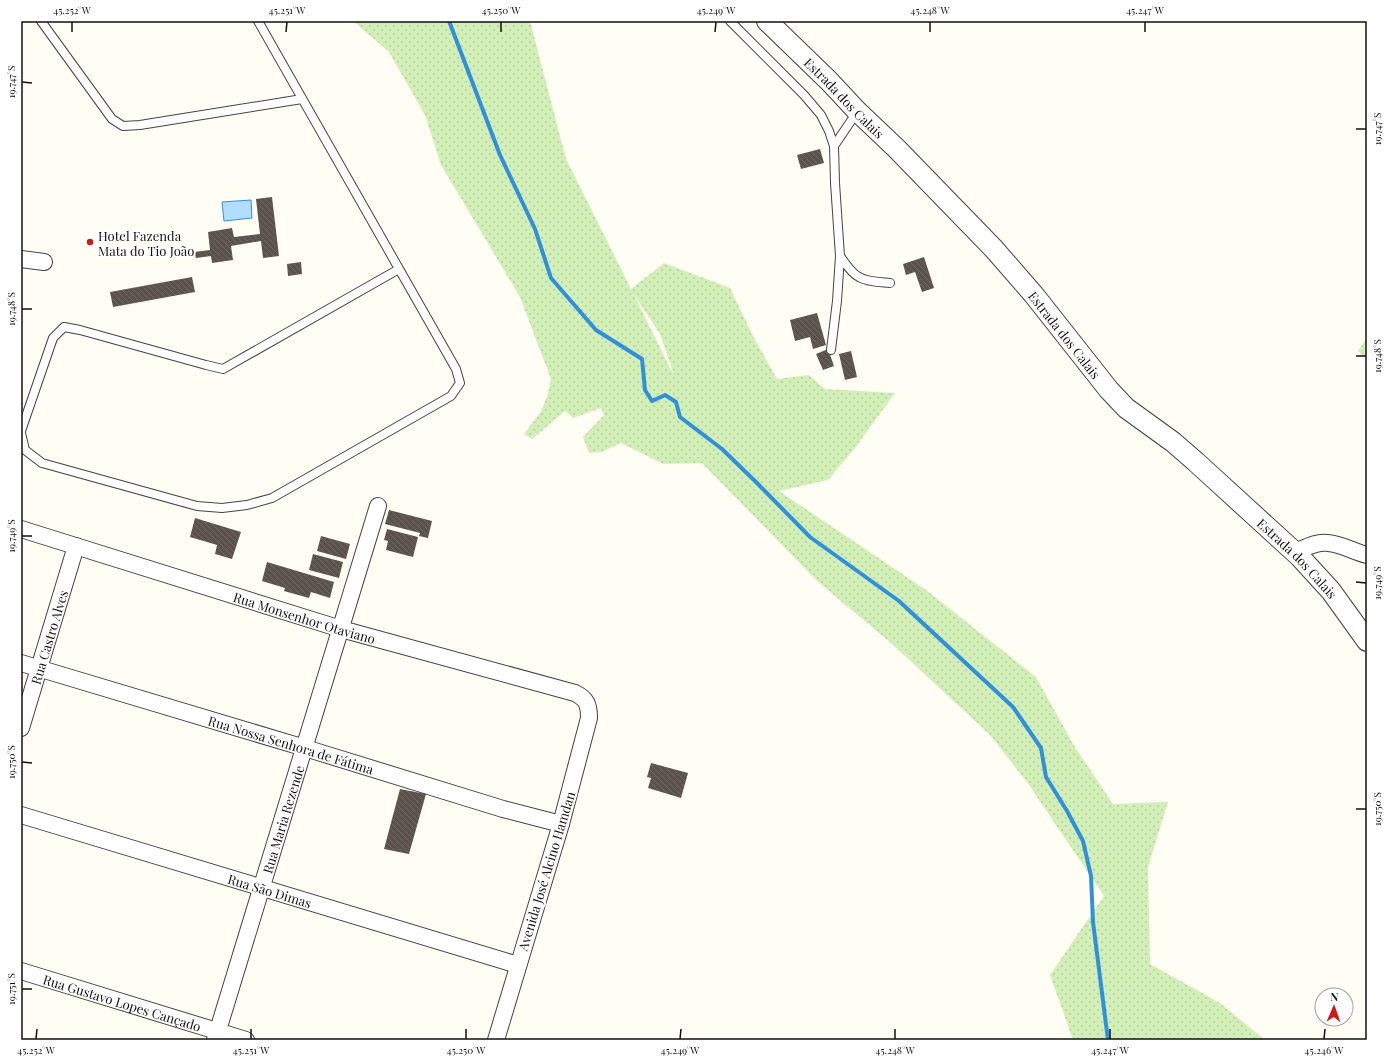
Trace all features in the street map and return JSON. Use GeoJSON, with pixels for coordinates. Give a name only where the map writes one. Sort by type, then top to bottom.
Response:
{"type":"FeatureCollection","features":[{"type":"Feature","properties":{"kind":"street","name":"Estrada dos Calais"},"geometry":{"type":"LineString","coordinates":[[767,21],[994,249],[1034,295],[1109,390],[1126,408],[1179,447],[1296,552],[1331,591],[1367,641]]}},
{"type":"Feature","properties":{"kind":"street"},"geometry":{"type":"LineString","coordinates":[[21,259],[44,262]]}},
{"type":"Feature","properties":{"kind":"street","name":"Rua Maria Rezende"},"geometry":{"type":"LineString","coordinates":[[217,1036],[378,506]]}},
{"type":"Feature","properties":{"kind":"street","name":"Rua Monsenhor Otaviano"},"geometry":{"type":"LineString","coordinates":[[21,529],[341,629],[575,693],[582,696],[587,702]]}},
{"type":"Feature","properties":{"kind":"street"},"geometry":{"type":"LineString","coordinates":[[1296,552],[1310,546],[1327,542],[1367,556]]}},
{"type":"Feature","properties":{"kind":"street","name":"Rua Castro Alves"},"geometry":{"type":"LineString","coordinates":[[21,728],[76,546]]}},
{"type":"Feature","properties":{"kind":"street","name":"Rua Nossa Senhora de Fátima"},"geometry":{"type":"LineString","coordinates":[[21,663],[503,809],[561,824]]}},
{"type":"Feature","properties":{"kind":"street","name":"Avenida José Alcino Hamdan"},"geometry":{"type":"LineString","coordinates":[[496,1040],[561,824],[589,718],[589,708],[587,702]]}},
{"type":"Feature","properties":{"kind":"street","name":"Rua São Dimas"},"geometry":{"type":"LineString","coordinates":[[21,815],[262,889],[518,965]]}},
{"type":"Feature","properties":{"kind":"street","name":"Rua Gustavo Lopes Cançado"},"geometry":{"type":"LineString","coordinates":[[21,971],[217,1036],[246,1040]]}},
{"type":"Feature","properties":{"kind":"lane"},"geometry":{"type":"LineString","coordinates":[[41,21],[112,119],[123,126],[140,125],[302,99]]}},
{"type":"Feature","properties":{"kind":"lane"},"geometry":{"type":"LineString","coordinates":[[258,21],[456,369],[460,383],[451,396],[272,498],[247,505],[222,508],[197,506],[42,463],[25,450],[21,432],[53,338],[64,327],[223,369],[399,269]]}},
{"type":"Feature","properties":{"kind":"lane"},"geometry":{"type":"LineString","coordinates":[[730,21],[804,95],[820,115],[829,131],[834,146],[840,256],[837,301],[831,350]]}},
{"type":"Feature","properties":{"kind":"lane"},"geometry":{"type":"LineString","coordinates":[[834,146],[857,112]]}},
{"type":"Feature","properties":{"kind":"lane"},"geometry":{"type":"LineString","coordinates":[[840,256],[859,278],[869,281],[890,283]]}},
{"type":"Feature","properties":{"kind":"green space"},"geometry":{"type":"Polygon","coordinates":[[[353,21],[530,21],[566,159],[631,289],[664,263],[730,288],[754,338],[777,379],[809,375],[825,389],[895,393],[855,448],[828,480],[779,491],[926,590],[1036,677],[1073,744],[1113,804],[1168,802],[1148,867],[1150,964],[1220,1003],[1265,1040],[1073,1040],[1050,975],[1104,896],[1027,782],[990,735],[891,643],[817,581],[702,463],[663,464],[621,443],[601,452],[589,453],[583,437],[604,415],[601,408],[573,418],[565,411],[532,439],[524,434],[540,413],[547,397],[551,379],[520,297],[441,165],[425,115],[389,52],[353,21]],[[633,293],[673,372],[660,334],[633,293]]]}},
{"type":"Feature","properties":{"kind":"green space"},"geometry":{"type":"Polygon","coordinates":[[[1367,337],[1367,359],[1358,351],[1367,337]]]}},
{"type":"Feature","properties":{"kind":"water"},"geometry":{"type":"Polygon","coordinates":[[[251,200],[252,218],[224,221],[222,202],[251,200]]]}},
{"type":"Feature","properties":{"kind":"building"},"geometry":{"type":"Polygon","coordinates":[[[820,149],[824,163],[801,169],[797,155],[820,149]]]}},
{"type":"Feature","properties":{"kind":"building"},"geometry":{"type":"Polygon","coordinates":[[[272,197],[279,256],[263,258],[261,241],[231,246],[233,260],[212,263],[211,256],[196,258],[194,252],[210,250],[208,232],[232,228],[234,237],[260,234],[256,199],[272,197]]]}},
{"type":"Feature","properties":{"kind":"building"},"geometry":{"type":"Polygon","coordinates":[[[924,257],[934,288],[922,292],[915,272],[906,275],[903,264],[924,257]]]}},
{"type":"Feature","properties":{"kind":"building"},"geometry":{"type":"Polygon","coordinates":[[[301,262],[302,274],[288,276],[287,264],[301,262]]]}},
{"type":"Feature","properties":{"kind":"building"},"geometry":{"type":"Polygon","coordinates":[[[192,277],[195,292],[113,307],[110,292],[192,277]]]}},
{"type":"Feature","properties":{"kind":"building"},"geometry":{"type":"Polygon","coordinates":[[[817,313],[826,345],[813,349],[810,337],[795,341],[790,320],[817,313]]]}},
{"type":"Feature","properties":{"kind":"building"},"geometry":{"type":"Polygon","coordinates":[[[828,349],[834,366],[823,370],[816,354],[828,349]]]}},
{"type":"Feature","properties":{"kind":"building"},"geometry":{"type":"Polygon","coordinates":[[[851,351],[857,377],[845,380],[839,354],[851,351]]]}},
{"type":"Feature","properties":{"kind":"building"},"geometry":{"type":"Polygon","coordinates":[[[389,510],[432,521],[428,538],[419,536],[420,533],[385,524],[389,510]]]}},
{"type":"Feature","properties":{"kind":"building"},"geometry":{"type":"Polygon","coordinates":[[[195,518],[241,532],[232,559],[215,554],[217,545],[190,537],[195,518]]]}},
{"type":"Feature","properties":{"kind":"building"},"geometry":{"type":"Polygon","coordinates":[[[387,529],[418,537],[413,557],[386,550],[388,541],[384,540],[387,529]]]}},
{"type":"Feature","properties":{"kind":"building"},"geometry":{"type":"Polygon","coordinates":[[[321,536],[350,544],[346,559],[317,551],[321,536]]]}},
{"type":"Feature","properties":{"kind":"building"},"geometry":{"type":"Polygon","coordinates":[[[313,554],[343,562],[339,578],[309,570],[313,554]]]}},
{"type":"Feature","properties":{"kind":"building"},"geometry":{"type":"Polygon","coordinates":[[[267,562],[334,582],[330,598],[311,592],[309,598],[284,591],[285,588],[262,581],[267,562]]]}},
{"type":"Feature","properties":{"kind":"building"},"geometry":{"type":"Polygon","coordinates":[[[651,763],[688,773],[681,798],[648,788],[651,778],[647,777],[651,763]]]}},
{"type":"Feature","properties":{"kind":"building"},"geometry":{"type":"Polygon","coordinates":[[[400,789],[426,794],[409,854],[384,849],[400,789]]]}},
{"type":"Feature","properties":{"kind":"waterway"},"geometry":{"type":"LineString","coordinates":[[449,21],[500,155],[535,229],[551,278],[596,330],[642,359],[645,390],[652,401],[665,395],[676,402],[680,417],[722,449],[810,537],[899,601],[1013,707],[1041,748],[1046,777],[1083,841],[1091,876],[1093,922],[1108,1040]]}},
{"type":"Feature","properties":{"kind":"place","name":"Hotel Fazenda Mata do Tio João"},"geometry":{"type":"Point","coordinates":[90,242]}}]}
